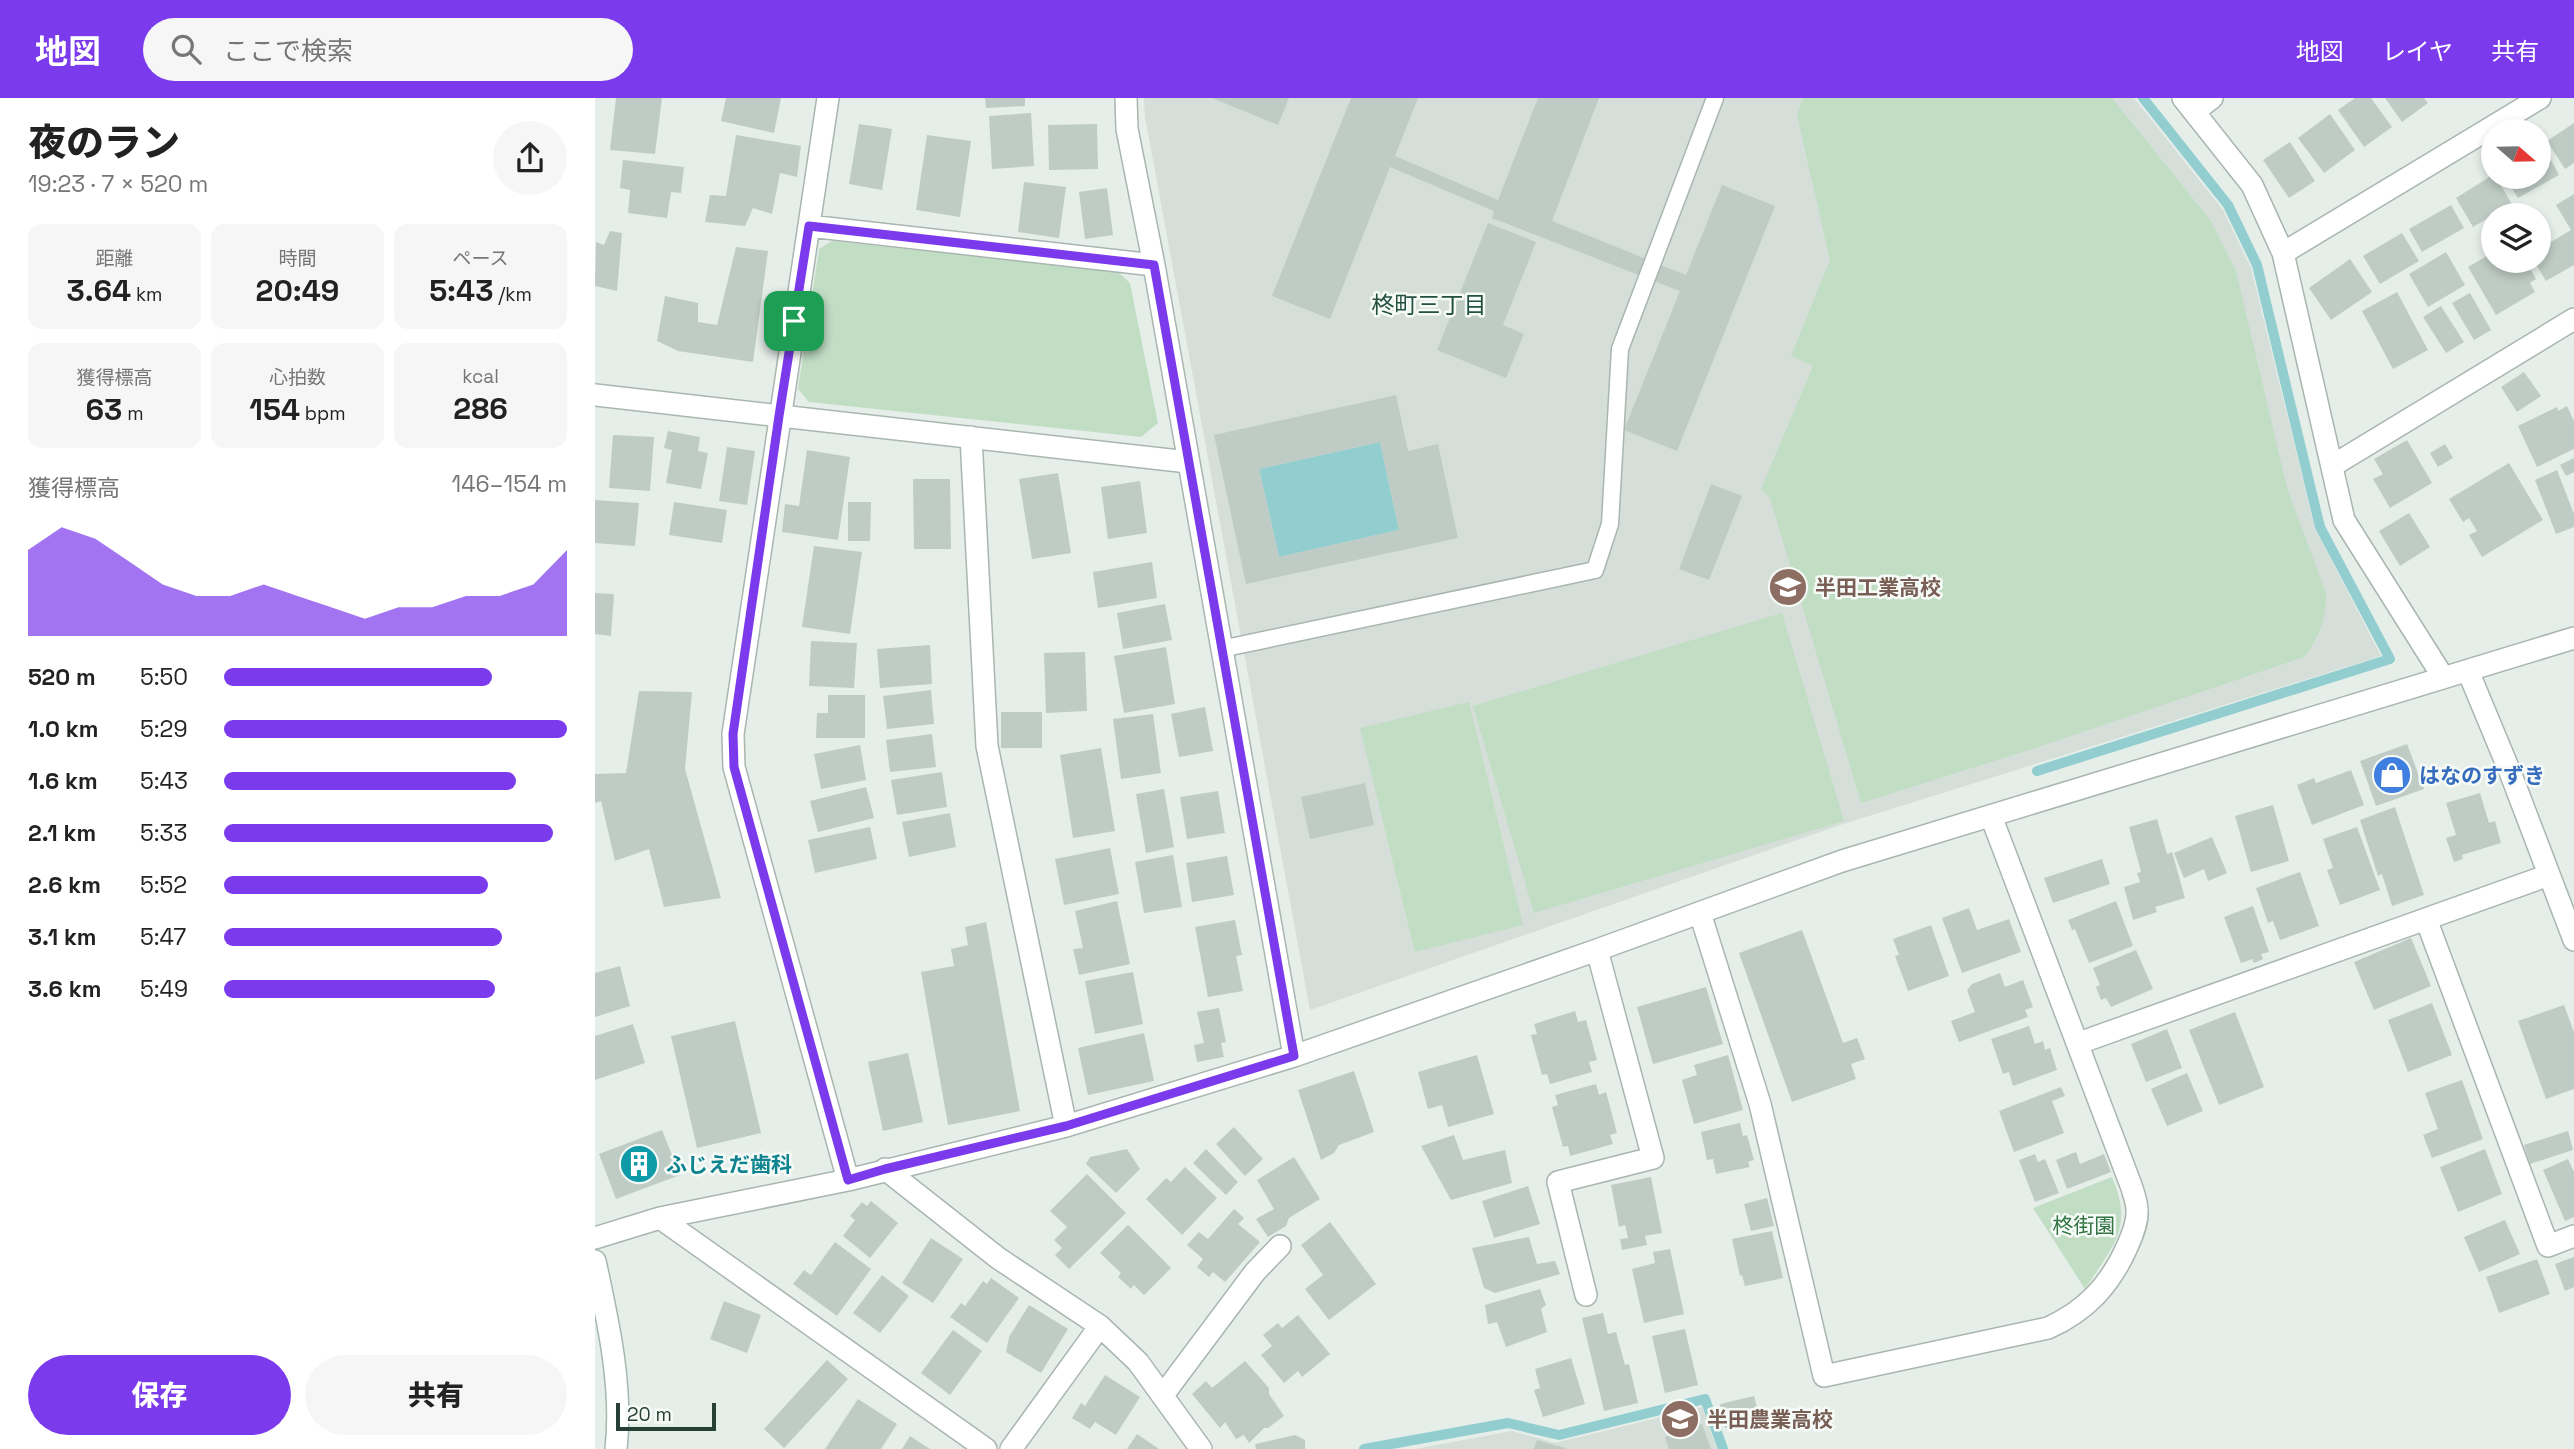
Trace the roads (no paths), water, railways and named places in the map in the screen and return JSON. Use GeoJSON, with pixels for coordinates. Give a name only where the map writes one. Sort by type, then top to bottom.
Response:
{"type":"FeatureCollection","features":[{"type":"Feature","properties":{"kind":"street"},"geometry":{"type":"LineString","coordinates":[[828,98],[733,734],[734,767],[848,1180]]}},
{"type":"Feature","properties":{"kind":"street"},"geometry":{"type":"LineString","coordinates":[[1126,98],[1127,130],[1154,265],[1294,1056]]}},
{"type":"Feature","properties":{"kind":"street"},"geometry":{"type":"LineString","coordinates":[[2212,98],[2189,105],[2252,186],[2283,253],[2344,520],[2443,677]]}},
{"type":"Feature","properties":{"kind":"street"},"geometry":{"type":"LineString","coordinates":[[2283,253],[2540,98]]}},
{"type":"Feature","properties":{"kind":"street"},"geometry":{"type":"LineString","coordinates":[[809,226],[1154,265]]}},
{"type":"Feature","properties":{"kind":"street"},"geometry":{"type":"LineString","coordinates":[[2332,466],[2574,318]]}},
{"type":"Feature","properties":{"kind":"street"},"geometry":{"type":"LineString","coordinates":[[595,395],[1188,462]]}},
{"type":"Feature","properties":{"kind":"street"},"geometry":{"type":"LineString","coordinates":[[971,436],[987,746],[1066,1126]]}},
{"type":"Feature","properties":{"kind":"street"},"geometry":{"type":"LineString","coordinates":[[595,1238],[660,1218],[848,1180],[1066,1126],[1294,1056],[1842,861],[2574,638]]}},
{"type":"Feature","properties":{"kind":"street"},"geometry":{"type":"LineString","coordinates":[[2468,671],[2574,940]]}},
{"type":"Feature","properties":{"kind":"street"},"geometry":{"type":"LineString","coordinates":[[1700,913],[1760,1104],[1824,1376],[2048,1328],[2069,1319],[2089,1304],[2107,1284],[2133,1236],[2137,1211],[2132,1188],[2079,1043],[1991,816]]}},
{"type":"Feature","properties":{"kind":"street"},"geometry":{"type":"LineString","coordinates":[[2079,1043],[2549,875]]}},
{"type":"Feature","properties":{"kind":"street"},"geometry":{"type":"LineString","coordinates":[[2426,919],[2548,1246],[2574,1236]]}},
{"type":"Feature","properties":{"kind":"street"},"geometry":{"type":"LineString","coordinates":[[1586,1295],[1558,1182],[1653,1158],[1597,950]]}},
{"type":"Feature","properties":{"kind":"street"},"geometry":{"type":"LineString","coordinates":[[885,1169],[998,1258],[1100,1326],[1138,1363],[1201,1449]]}},
{"type":"Feature","properties":{"kind":"street"},"geometry":{"type":"LineString","coordinates":[[660,1218],[986,1449]]}},
{"type":"Feature","properties":{"kind":"street"},"geometry":{"type":"LineString","coordinates":[[1163,1395],[1255,1272],[1279,1246]]}},
{"type":"Feature","properties":{"kind":"street"},"geometry":{"type":"LineString","coordinates":[[595,1261],[607,1317],[619,1421],[616,1449]]}},
{"type":"Feature","properties":{"kind":"street"},"geometry":{"type":"LineString","coordinates":[[1011,1449],[1100,1326]]}},
{"type":"Feature","properties":{"kind":"lane"},"geometry":{"type":"LineString","coordinates":[[1221,649],[1595,570],[1610,524],[1621,349],[1715,98]]}},
{"type":"Feature","properties":{"kind":"water"},"geometry":{"type":"Polygon","coordinates":[[[1380,442],[1399,530],[1279,557],[1259,469],[1380,442]]]}},
{"type":"Feature","properties":{"kind":"waterway"},"geometry":{"type":"LineString","coordinates":[[2037,771],[2390,659],[2320,527],[2257,265],[2228,205],[2143,98]]}},
{"type":"Feature","properties":{"kind":"waterway"},"geometry":{"type":"LineString","coordinates":[[1364,1449],[1508,1423],[1559,1435],[1705,1399],[1723,1449]]}},
{"type":"Feature","properties":{"kind":"place","name":"半田工業高校"},"geometry":{"type":"Point","coordinates":[1788,587]}},
{"type":"Feature","properties":{"kind":"place","name":"はなのすずき"},"geometry":{"type":"Point","coordinates":[2392,775]}},
{"type":"Feature","properties":{"kind":"place","name":"ふじえだ歯科"},"geometry":{"type":"Point","coordinates":[639,1164]}},
{"type":"Feature","properties":{"kind":"place","name":"半田農業高校"},"geometry":{"type":"Point","coordinates":[1680,1419]}},
{"type":"Feature","properties":{"kind":"district","name":"柊町三丁目"},"geometry":{"type":"Point","coordinates":[1429,305]}},
{"type":"Feature","properties":{"kind":"park label","name":"柊街園"},"geometry":{"type":"Point","coordinates":[2084,1225]}}]}
